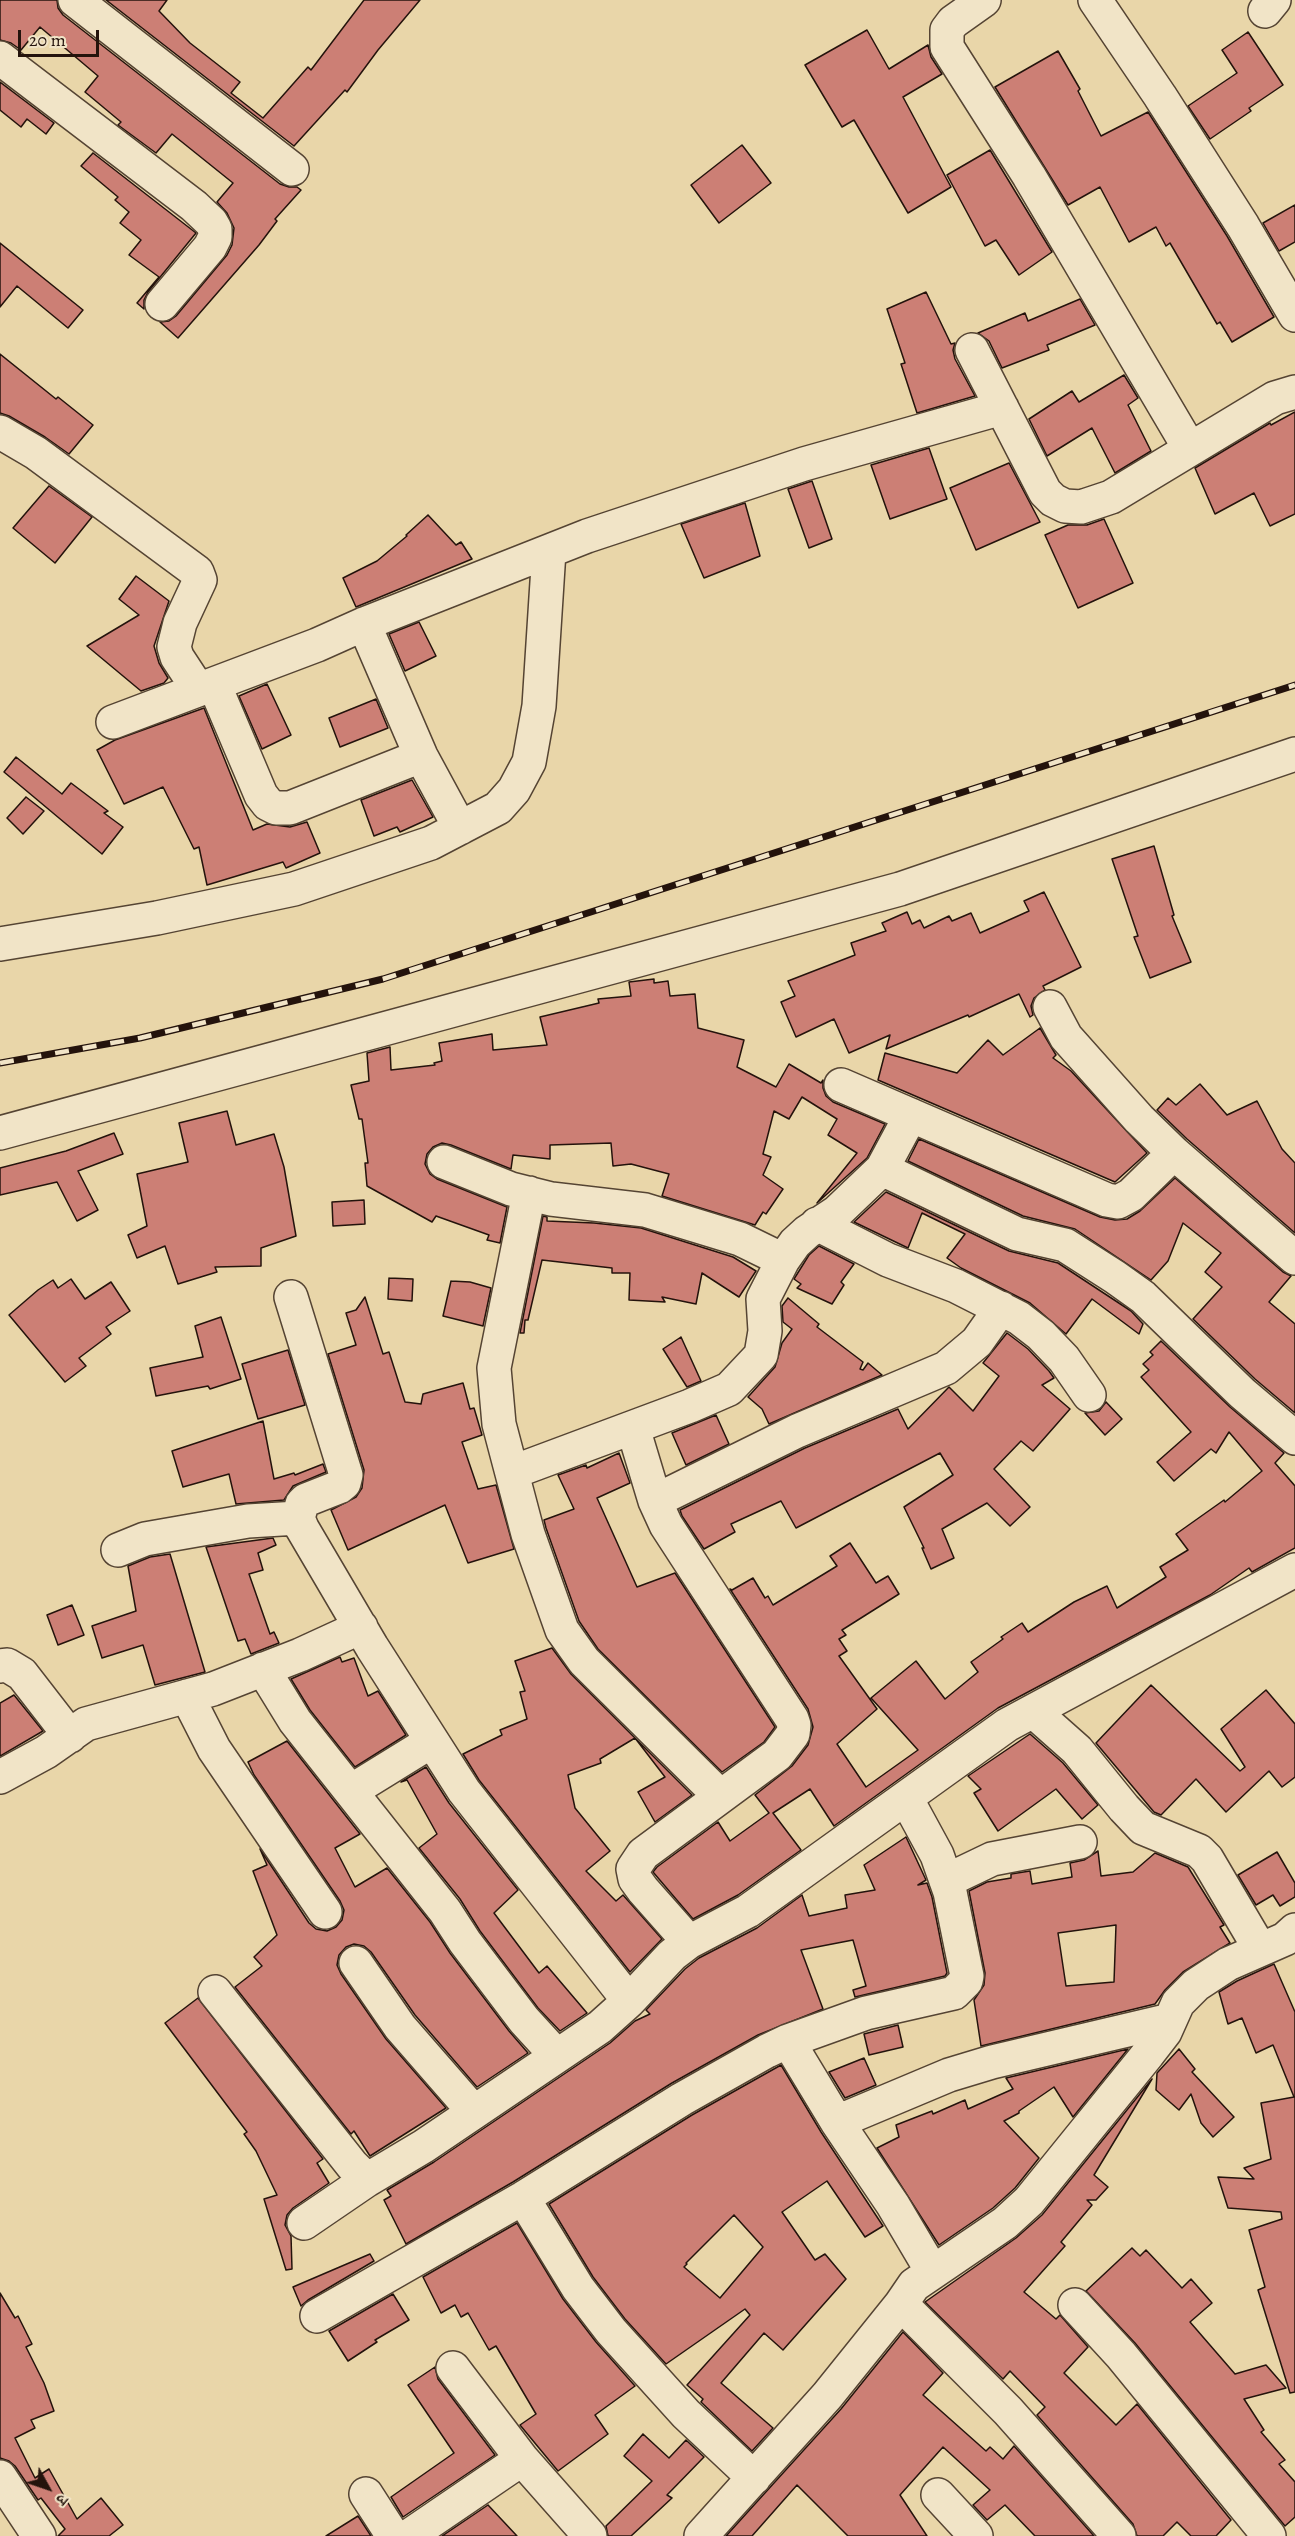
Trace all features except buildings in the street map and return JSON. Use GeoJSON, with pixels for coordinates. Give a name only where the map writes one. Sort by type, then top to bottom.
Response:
{"type":"FeatureCollection","features":[{"type":"Feature","properties":{"kind":"street"},"geometry":{"type":"LineString","coordinates":[[75,0],[292,170]]}},
{"type":"Feature","properties":{"kind":"street"},"geometry":{"type":"LineString","coordinates":[[984,0],[953,22],[947,30],[947,46],[1029,176],[1191,449]]}},
{"type":"Feature","properties":{"kind":"street"},"geometry":{"type":"LineString","coordinates":[[1095,0],[1160,96],[1295,315]]}},
{"type":"Feature","properties":{"kind":"street"},"geometry":{"type":"LineString","coordinates":[[0,58],[194,206],[211,222],[215,229],[215,237],[210,247],[162,304]]}},
{"type":"Feature","properties":{"kind":"street"},"geometry":{"type":"LineString","coordinates":[[972,350],[1045,492],[1053,500],[1065,506],[1081,507],[1111,497],[1275,398],[1295,392]]}},
{"type":"Feature","properties":{"kind":"street"},"geometry":{"type":"LineString","coordinates":[[113,722],[317,645],[364,624],[587,536],[804,464],[1002,408]]}},
{"type":"Feature","properties":{"kind":"street"},"geometry":{"type":"LineString","coordinates":[[0,432],[36,453],[197,572],[200,580],[180,623],[174,647],[177,657],[206,686],[261,795],[268,804],[276,808],[290,808],[421,756]]}},
{"type":"Feature","properties":{"kind":"street"},"geometry":{"type":"LineString","coordinates":[[0,944],[17,939],[157,918],[294,889],[431,843],[498,808],[514,790],[529,762],[539,706],[549,551]]}},
{"type":"Feature","properties":{"kind":"street"},"geometry":{"type":"LineString","coordinates":[[364,624],[421,756],[460,828]]}},
{"type":"Feature","properties":{"kind":"street"},"geometry":{"type":"LineString","coordinates":[[0,1133],[900,889],[1295,754]]}},
{"type":"Feature","properties":{"kind":"street"},"geometry":{"type":"LineString","coordinates":[[1050,1007],[1066,1036],[1138,1119],[1174,1154],[1295,1258]]}},
{"type":"Feature","properties":{"kind":"street"},"geometry":{"type":"LineString","coordinates":[[841,1085],[1107,1200],[1118,1202],[1146,1182],[1174,1154]]}},
{"type":"Feature","properties":{"kind":"street"},"geometry":{"type":"LineString","coordinates":[[513,1472],[633,1428],[729,1389],[761,1355],[764,1345],[763,1299],[783,1260],[795,1243],[817,1224],[837,1212],[882,1169],[911,1115]]}},
{"type":"Feature","properties":{"kind":"street"},"geometry":{"type":"LineString","coordinates":[[444,1162],[487,1180],[551,1199],[645,1210],[740,1239],[783,1260]]}},
{"type":"Feature","properties":{"kind":"street"},"geometry":{"type":"LineString","coordinates":[[882,1169],[1017,1234],[1065,1245],[1115,1277],[1143,1297],[1242,1393],[1295,1438]]}},
{"type":"Feature","properties":{"kind":"street"},"geometry":{"type":"LineString","coordinates":[[529,1193],[494,1368],[499,1424],[528,1534],[562,1630],[584,1661],[720,1796]]}},
{"type":"Feature","properties":{"kind":"street"},"geometry":{"type":"LineString","coordinates":[[817,1224],[888,1260],[956,1286],[1001,1308],[1041,1335],[1064,1359],[1089,1395]]}},
{"type":"Feature","properties":{"kind":"street"},"geometry":{"type":"LineString","coordinates":[[291,1297],[345,1475],[344,1483],[339,1487],[306,1500],[300,1507],[298,1518],[361,1628],[464,1791],[629,2001]]}},
{"type":"Feature","properties":{"kind":"street"},"geometry":{"type":"LineString","coordinates":[[655,1501],[797,1431],[946,1368],[977,1342],[1001,1308]]}},
{"type":"Feature","properties":{"kind":"street"},"geometry":{"type":"LineString","coordinates":[[633,1428],[655,1501],[666,1525],[794,1725],[793,1734],[777,1755],[643,1854],[633,1869],[634,1879],[689,1942]]}},
{"type":"Feature","properties":{"kind":"street"},"geometry":{"type":"LineString","coordinates":[[118,1550],[145,1539],[248,1521],[298,1518]]}},
{"type":"Feature","properties":{"kind":"street"},"geometry":{"type":"LineString","coordinates":[[304,2223],[367,2180],[424,2146],[600,2027],[629,2001],[672,1955],[689,1942],[748,1911],[1007,1725],[1295,1570]]}},
{"type":"Feature","properties":{"kind":"street"},"geometry":{"type":"LineString","coordinates":[[0,1777],[46,1752],[86,1724],[213,1689],[361,1628]]}},
{"type":"Feature","properties":{"kind":"street"},"geometry":{"type":"LineString","coordinates":[[0,1666],[7,1665],[22,1674],[70,1736]]}},
{"type":"Feature","properties":{"kind":"street"},"geometry":{"type":"LineString","coordinates":[[263,1669],[295,1721],[445,1911],[465,1942],[518,2011],[556,2055]]}},
{"type":"Feature","properties":{"kind":"street"},"geometry":{"type":"LineString","coordinates":[[187,1695],[214,1749],[325,1912]]}},
{"type":"Feature","properties":{"kind":"street"},"geometry":{"type":"LineString","coordinates":[[1033,1711],[1077,1750],[1143,1828],[1199,1851],[1207,1859],[1260,1949]]}},
{"type":"Feature","properties":{"kind":"street"},"geometry":{"type":"LineString","coordinates":[[351,1791],[432,1741]]}},
{"type":"Feature","properties":{"kind":"street"},"geometry":{"type":"LineString","coordinates":[[316,2316],[523,2198],[682,2099],[788,2041],[866,2013],[954,1993],[962,1986],[967,1976],[946,1881],[937,1855],[906,1798]]}},
{"type":"Feature","properties":{"kind":"street"},"geometry":{"type":"LineString","coordinates":[[946,1881],[993,1859],[1080,1842]]}},
{"type":"Feature","properties":{"kind":"street"},"geometry":{"type":"LineString","coordinates":[[701,2536],[828,2396],[914,2285],[1005,2223],[1029,2201],[1165,2032],[1178,2003],[1196,1985],[1228,1964],[1285,1939],[1295,1930]]}},
{"type":"Feature","properties":{"kind":"street"},"geometry":{"type":"LineString","coordinates":[[356,1963],[400,2027],[474,2112]]}},
{"type":"Feature","properties":{"kind":"street"},"geometry":{"type":"LineString","coordinates":[[215,1992],[352,2165],[367,2180]]}},
{"type":"Feature","properties":{"kind":"street"},"geometry":{"type":"LineString","coordinates":[[837,2122],[970,2068],[1170,2020]]}},
{"type":"Feature","properties":{"kind":"street"},"geometry":{"type":"LineString","coordinates":[[788,2041],[837,2122],[887,2195],[932,2271]]}},
{"type":"Feature","properties":{"kind":"street"},"geometry":{"type":"LineString","coordinates":[[523,2198],[578,2288],[611,2331],[686,2414],[754,2478]]}},
{"type":"Feature","properties":{"kind":"street"},"geometry":{"type":"LineString","coordinates":[[901,2304],[1008,2411],[1119,2536]]}},
{"type":"Feature","properties":{"kind":"street"},"geometry":{"type":"LineString","coordinates":[[1075,2305],[1121,2355],[1269,2536]]}},
{"type":"Feature","properties":{"kind":"street"},"geometry":{"type":"LineString","coordinates":[[453,2368],[522,2459],[590,2536]]}},
{"type":"Feature","properties":{"kind":"street"},"geometry":{"type":"LineString","coordinates":[[410,2536],[522,2459]]}},
{"type":"Feature","properties":{"kind":"street"},"geometry":{"type":"LineString","coordinates":[[0,2477],[39,2536]]}},
{"type":"Feature","properties":{"kind":"street"},"geometry":{"type":"LineString","coordinates":[[366,2494],[393,2536]]}},
{"type":"Feature","properties":{"kind":"street"},"geometry":{"type":"LineString","coordinates":[[938,2495],[976,2536]]}},
{"type":"Feature","properties":{"kind":"railway"},"geometry":{"type":"LineString","coordinates":[[0,1063],[140,1038],[383,979],[1295,685]]}}]}
